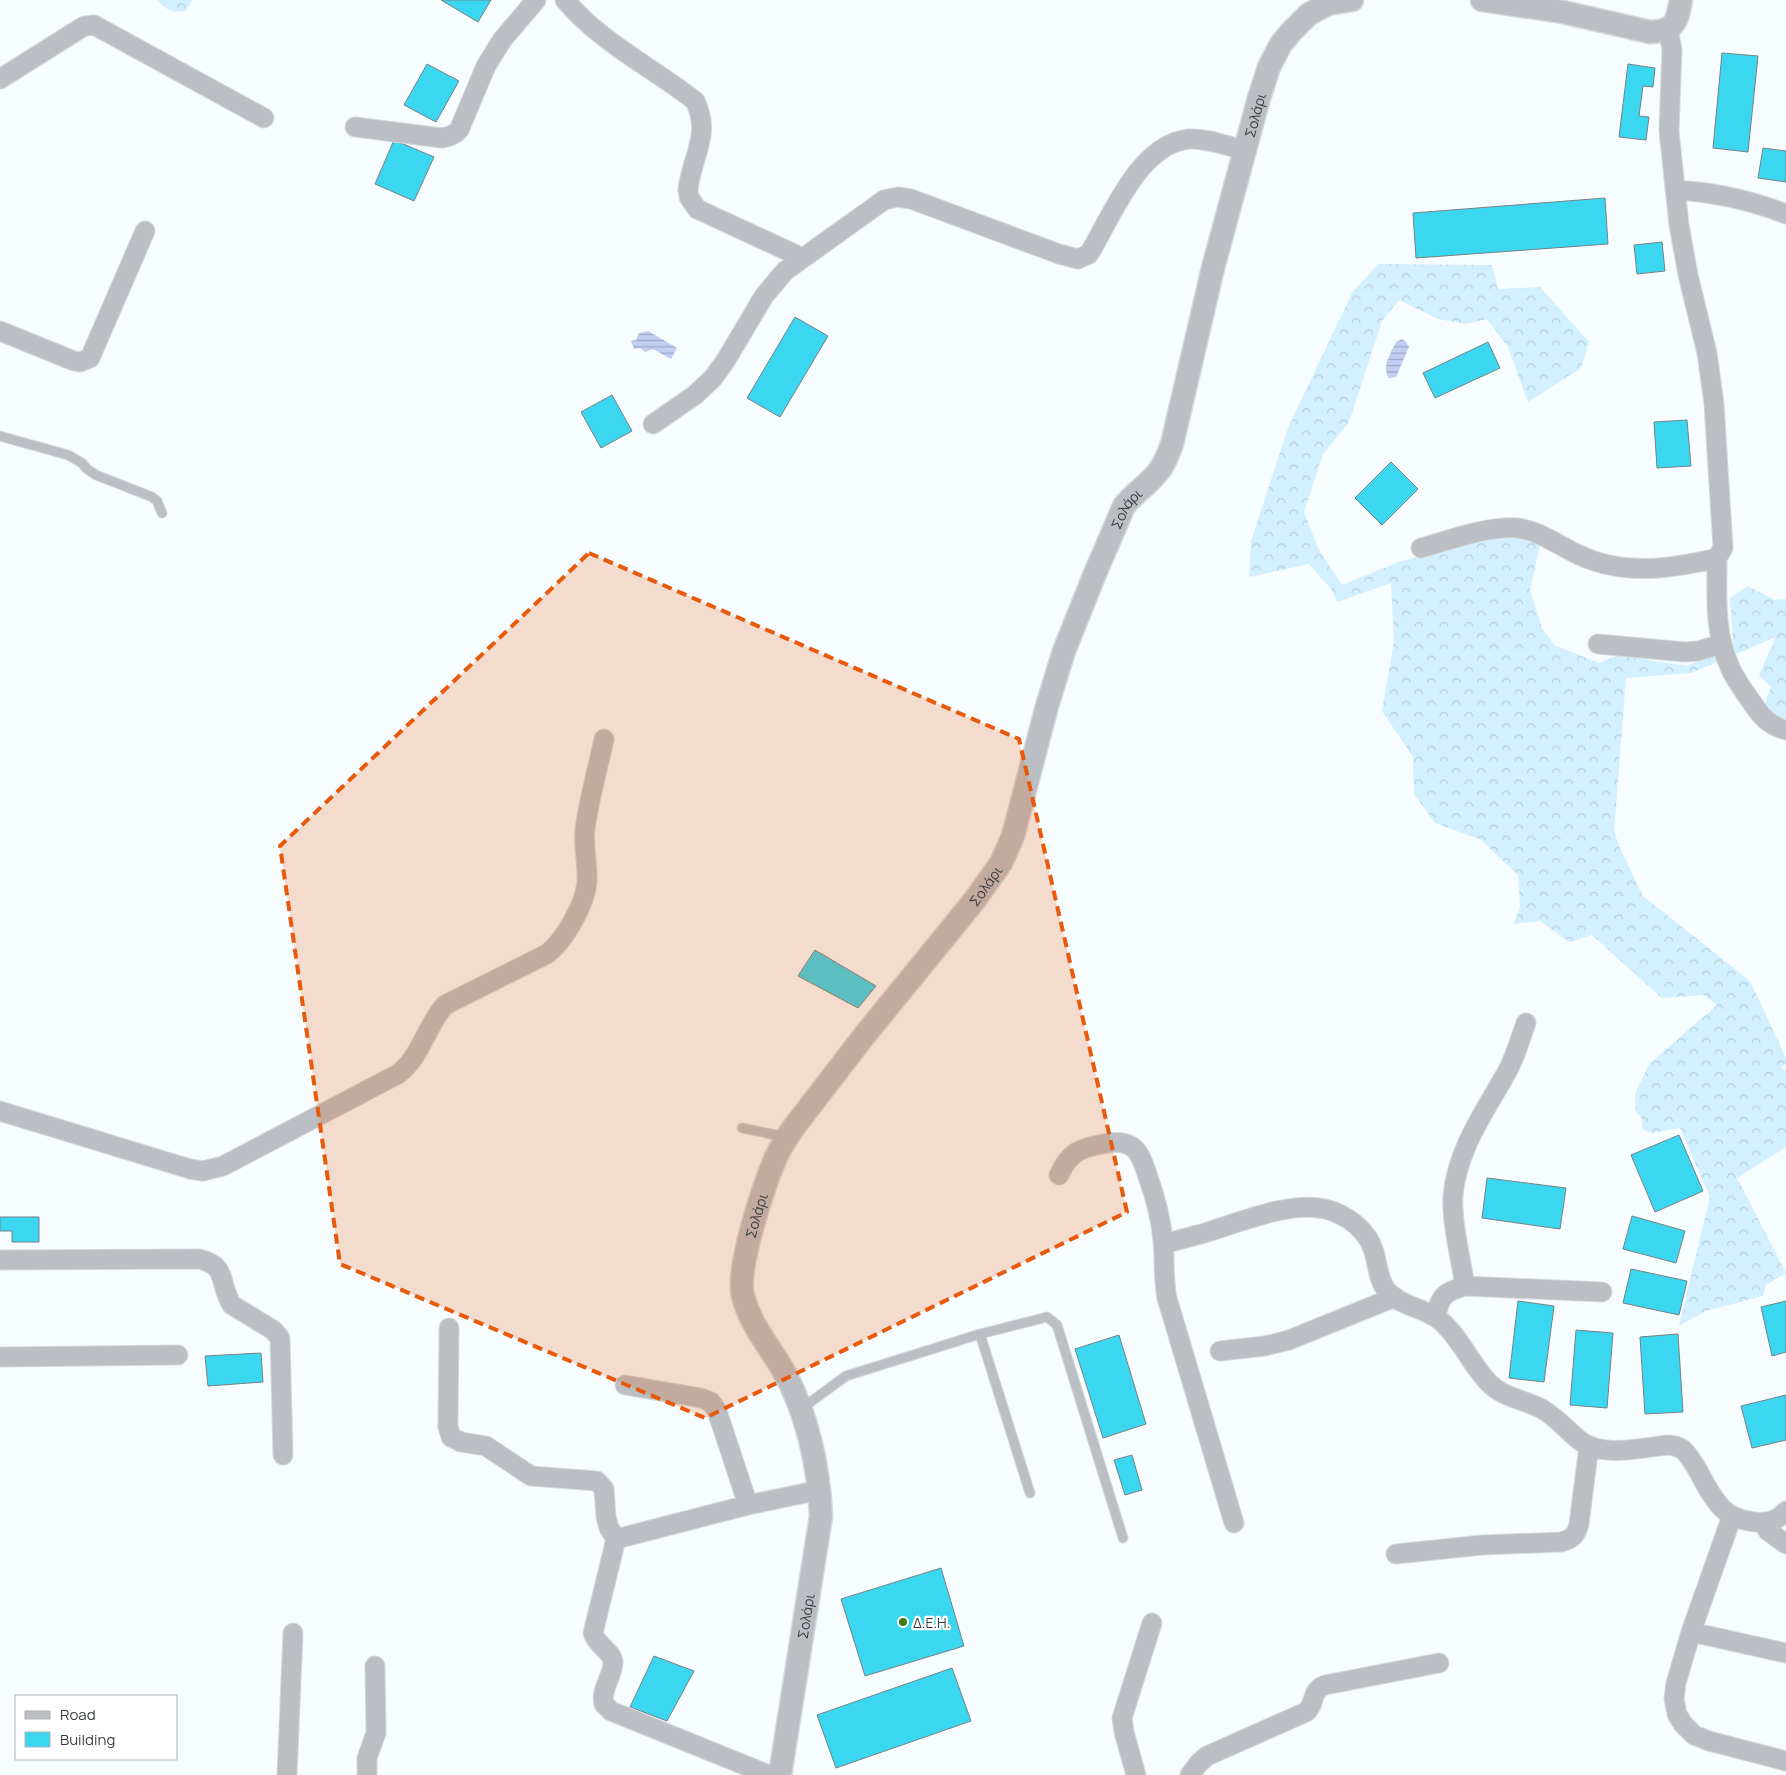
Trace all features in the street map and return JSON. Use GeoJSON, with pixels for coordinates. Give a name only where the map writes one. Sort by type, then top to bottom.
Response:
{"type":"FeatureCollection","features":[{"type":"Feature","properties":{"kind":"street"},"geometry":{"type":"LineString","coordinates":[[355,127],[442,138],[451,136],[459,130],[486,66],[502,40],[536,0]]}},
{"type":"Feature","properties":{"kind":"street"},"geometry":{"type":"LineString","coordinates":[[565,0],[579,17],[597,32],[695,101],[701,113],[703,123],[702,136],[688,190],[689,197],[697,209],[803,258]]}},
{"type":"Feature","properties":{"kind":"street","name":"Σολάρι"},"geometry":{"type":"LineString","coordinates":[[780,1775],[821,1516],[817,1472],[801,1409],[784,1372],[755,1325],[741,1288],[745,1258],[763,1192],[776,1157],[786,1138],[864,1036],[974,901],[1001,863],[1013,836],[1056,677],[1085,598],[1124,506],[1131,497],[1158,473],[1172,444],[1213,268],[1266,76],[1281,44],[1299,24],[1319,7],[1352,0]]}},
{"type":"Feature","properties":{"kind":"street"},"geometry":{"type":"LineString","coordinates":[[1482,0],[1563,12],[1643,31],[1660,32],[1668,29],[1677,19],[1681,0]]}},
{"type":"Feature","properties":{"kind":"street"},"geometry":{"type":"LineString","coordinates":[[0,79],[81,28],[94,26],[264,118]]}},
{"type":"Feature","properties":{"kind":"street"},"geometry":{"type":"LineString","coordinates":[[1668,29],[1672,44],[1669,122],[1675,190],[1682,245],[1707,353],[1714,404],[1723,548],[1717,558],[1718,620],[1721,644],[1729,666],[1758,712],[1774,726],[1786,730]]}},
{"type":"Feature","properties":{"kind":"street"},"geometry":{"type":"LineString","coordinates":[[653,424],[695,395],[713,378],[726,360],[764,296],[785,271],[884,200],[911,199],[1078,259],[1089,254],[1132,179],[1160,149],[1176,142],[1190,139],[1245,150]]}},
{"type":"Feature","properties":{"kind":"street"},"geometry":{"type":"LineString","coordinates":[[1675,190],[1703,192],[1743,200],[1786,214]]}},
{"type":"Feature","properties":{"kind":"street"},"geometry":{"type":"LineString","coordinates":[[0,331],[74,361],[80,362],[90,358],[145,231]]}},
{"type":"Feature","properties":{"kind":"street"},"geometry":{"type":"LineString","coordinates":[[1421,548],[1494,529],[1507,528],[1523,529],[1537,533],[1590,560],[1634,569],[1660,568],[1717,558]]}},
{"type":"Feature","properties":{"kind":"street"},"geometry":{"type":"LineString","coordinates":[[1598,644],[1685,652],[1698,651],[1721,644]]}},
{"type":"Feature","properties":{"kind":"street"},"geometry":{"type":"LineString","coordinates":[[0,1111],[190,1169],[203,1171],[223,1166],[398,1074],[413,1059],[434,1018],[444,1005],[546,954],[555,948],[561,940],[582,902],[587,883],[585,830],[604,739]]}},
{"type":"Feature","properties":{"kind":"street"},"geometry":{"type":"LineString","coordinates":[[1465,1286],[1454,1216],[1454,1190],[1464,1148],[1509,1068],[1526,1023]]}},
{"type":"Feature","properties":{"kind":"street"},"geometry":{"type":"LineString","coordinates":[[1059,1175],[1070,1156],[1088,1147],[1117,1142],[1123,1143],[1134,1148],[1142,1158],[1158,1204],[1163,1244],[1163,1277],[1167,1298],[1234,1523]]}},
{"type":"Feature","properties":{"kind":"street"},"geometry":{"type":"LineString","coordinates":[[1163,1244],[1257,1216],[1296,1208],[1323,1208],[1334,1212],[1349,1219],[1363,1233],[1374,1250],[1381,1282],[1395,1298],[1436,1316],[1456,1338],[1490,1384],[1508,1397],[1543,1410],[1581,1441],[1600,1450],[1611,1451],[1674,1445],[1680,1448],[1688,1455],[1718,1503],[1732,1516],[1748,1522],[1764,1523],[1778,1519],[1786,1511]]}},
{"type":"Feature","properties":{"kind":"street"},"geometry":{"type":"LineString","coordinates":[[0,1260],[199,1259],[214,1264],[220,1271],[228,1299],[232,1305],[273,1330],[280,1338],[283,1455]]}},
{"type":"Feature","properties":{"kind":"street"},"geometry":{"type":"LineString","coordinates":[[1436,1316],[1438,1304],[1443,1296],[1452,1290],[1465,1286],[1602,1292]]}},
{"type":"Feature","properties":{"kind":"street"},"geometry":{"type":"LineString","coordinates":[[1220,1351],[1265,1346],[1289,1340],[1395,1298]]}},
{"type":"Feature","properties":{"kind":"street"},"geometry":{"type":"LineString","coordinates":[[449,1328],[448,1427],[452,1437],[460,1442],[486,1446],[531,1476],[597,1481],[604,1488],[606,1516],[609,1528],[616,1539],[593,1633],[595,1641],[608,1652],[612,1659],[612,1667],[603,1694],[604,1704],[611,1711],[769,1775]]}},
{"type":"Feature","properties":{"kind":"street"},"geometry":{"type":"LineString","coordinates":[[0,1357],[178,1355]]}},
{"type":"Feature","properties":{"kind":"street"},"geometry":{"type":"LineString","coordinates":[[625,1385],[701,1398],[711,1402],[717,1411],[748,1505]]}},
{"type":"Feature","properties":{"kind":"street"},"geometry":{"type":"LineString","coordinates":[[1396,1554],[1482,1545],[1561,1542],[1569,1540],[1574,1536],[1579,1524],[1589,1446]]}},
{"type":"Feature","properties":{"kind":"street"},"geometry":{"type":"LineString","coordinates":[[616,1539],[748,1505],[820,1490]]}},
{"type":"Feature","properties":{"kind":"street"},"geometry":{"type":"LineString","coordinates":[[1732,1516],[1691,1632],[1676,1683],[1674,1699],[1677,1714],[1683,1724],[1694,1735],[1709,1742],[1786,1761]]}},
{"type":"Feature","properties":{"kind":"street"},"geometry":{"type":"LineString","coordinates":[[1764,1523],[1768,1531],[1786,1544]]}},
{"type":"Feature","properties":{"kind":"street"},"geometry":{"type":"LineString","coordinates":[[1136,1775],[1124,1732],[1123,1713],[1152,1623]]}},
{"type":"Feature","properties":{"kind":"street"},"geometry":{"type":"LineString","coordinates":[[1691,1632],[1786,1653]]}},
{"type":"Feature","properties":{"kind":"street"},"geometry":{"type":"LineString","coordinates":[[287,1775],[293,1633]]}},
{"type":"Feature","properties":{"kind":"street"},"geometry":{"type":"LineString","coordinates":[[1190,1775],[1199,1763],[1208,1756],[1306,1712],[1312,1704],[1315,1693],[1324,1685],[1439,1663]]}},
{"type":"Feature","properties":{"kind":"street"},"geometry":{"type":"LineString","coordinates":[[367,1775],[367,1758],[376,1733],[375,1666]]}},
{"type":"Feature","properties":{"kind":"lane"},"geometry":{"type":"LineString","coordinates":[[0,436],[68,455],[82,463],[96,475],[152,497],[157,502],[162,513]]}},
{"type":"Feature","properties":{"kind":"lane"},"geometry":{"type":"LineString","coordinates":[[742,1128],[786,1138]]}},
{"type":"Feature","properties":{"kind":"lane"},"geometry":{"type":"LineString","coordinates":[[801,1409],[846,1376],[980,1334],[1047,1317],[1057,1325],[1122,1538]]}},
{"type":"Feature","properties":{"kind":"lane"},"geometry":{"type":"LineString","coordinates":[[980,1334],[1030,1493]]}},
{"type":"Feature","properties":{"kind":"highlighted area"},"geometry":{"type":"Polygon","coordinates":[[[589,553],[1019,739],[1127,1212],[705,1418],[340,1264],[280,846],[589,553]]]}},
{"type":"Feature","properties":{"kind":"green space"},"geometry":{"type":"Polygon","coordinates":[[[157,0],[193,0],[185,11],[176,12],[166,8],[157,0]]]}},
{"type":"Feature","properties":{"kind":"green space"},"geometry":{"type":"Polygon","coordinates":[[[1378,264],[1492,265],[1498,289],[1540,287],[1589,342],[1581,368],[1528,402],[1508,347],[1487,319],[1466,324],[1438,319],[1399,300],[1382,321],[1349,422],[1323,454],[1304,512],[1318,548],[1342,585],[1399,562],[1478,541],[1515,536],[1540,545],[1530,590],[1542,628],[1554,645],[1599,663],[1618,655],[1687,666],[1733,645],[1730,598],[1748,586],[1775,600],[1786,599],[1786,719],[1780,718],[1765,704],[1771,687],[1759,675],[1776,637],[1691,673],[1626,678],[1614,831],[1619,846],[1643,896],[1750,981],[1786,1058],[1782,1068],[1786,1071],[1786,1147],[1737,1178],[1786,1273],[1766,1285],[1763,1296],[1706,1311],[1679,1326],[1710,1197],[1680,1128],[1652,1133],[1642,1129],[1642,1119],[1635,1110],[1635,1094],[1649,1064],[1717,1005],[1703,995],[1662,998],[1592,935],[1569,942],[1540,921],[1514,924],[1520,907],[1518,875],[1481,840],[1435,823],[1414,794],[1413,757],[1382,711],[1394,641],[1391,583],[1337,602],[1332,590],[1309,564],[1249,577],[1251,541],[1288,428],[1352,293],[1378,264]]]}},
{"type":"Feature","properties":{"kind":"shaded area"},"geometry":{"type":"Polygon","coordinates":[[[648,331],[677,348],[671,359],[653,349],[645,352],[640,348],[634,349],[631,341],[636,340],[639,333],[648,331]]]}},
{"type":"Feature","properties":{"kind":"shaded area"},"geometry":{"type":"Polygon","coordinates":[[[1402,339],[1409,347],[1396,377],[1389,378],[1386,365],[1396,342],[1402,339]]]}},
{"type":"Feature","properties":{"kind":"building"},"geometry":{"type":"Polygon","coordinates":[[[441,0],[491,0],[478,22],[441,0]]]}},
{"type":"Feature","properties":{"kind":"building"},"geometry":{"type":"Polygon","coordinates":[[[1722,53],[1758,56],[1748,152],[1713,148],[1722,53]]]}},
{"type":"Feature","properties":{"kind":"building"},"geometry":{"type":"Polygon","coordinates":[[[427,64],[459,81],[436,122],[404,105],[427,64]]]}},
{"type":"Feature","properties":{"kind":"building"},"geometry":{"type":"Polygon","coordinates":[[[1628,64],[1655,68],[1653,87],[1643,86],[1639,116],[1649,117],[1646,140],[1619,137],[1628,64]]]}},
{"type":"Feature","properties":{"kind":"building"},"geometry":{"type":"Polygon","coordinates":[[[394,140],[434,157],[414,201],[375,184],[394,140]]]}},
{"type":"Feature","properties":{"kind":"building"},"geometry":{"type":"Polygon","coordinates":[[[1763,148],[1786,151],[1786,182],[1758,178],[1763,148]]]}},
{"type":"Feature","properties":{"kind":"building"},"geometry":{"type":"Polygon","coordinates":[[[1605,198],[1608,244],[1416,258],[1413,213],[1605,198]]]}},
{"type":"Feature","properties":{"kind":"building"},"geometry":{"type":"Polygon","coordinates":[[[1662,242],[1665,271],[1637,274],[1634,245],[1662,242]]]}},
{"type":"Feature","properties":{"kind":"building"},"geometry":{"type":"Polygon","coordinates":[[[795,317],[828,336],[780,417],[747,398],[795,317]]]}},
{"type":"Feature","properties":{"kind":"building"},"geometry":{"type":"Polygon","coordinates":[[[1488,342],[1500,368],[1435,398],[1423,373],[1488,342]]]}},
{"type":"Feature","properties":{"kind":"building"},"geometry":{"type":"Polygon","coordinates":[[[612,395],[632,431],[601,448],[581,412],[612,395]]]}},
{"type":"Feature","properties":{"kind":"building"},"geometry":{"type":"Polygon","coordinates":[[[1687,420],[1691,466],[1657,468],[1654,422],[1687,420]]]}},
{"type":"Feature","properties":{"kind":"building"},"geometry":{"type":"Polygon","coordinates":[[[1391,462],[1418,489],[1382,525],[1355,498],[1391,462]]]}},
{"type":"Feature","properties":{"kind":"building"},"geometry":{"type":"Polygon","coordinates":[[[815,950],[876,986],[858,1008],[798,976],[815,950]]]}},
{"type":"Feature","properties":{"kind":"building"},"geometry":{"type":"Polygon","coordinates":[[[1679,1135],[1703,1191],[1655,1212],[1631,1155],[1679,1135]]]}},
{"type":"Feature","properties":{"kind":"building"},"geometry":{"type":"Polygon","coordinates":[[[1487,1178],[1566,1188],[1560,1229],[1482,1218],[1487,1178]]]}},
{"type":"Feature","properties":{"kind":"building"},"geometry":{"type":"Polygon","coordinates":[[[1632,1216],[1685,1231],[1676,1263],[1623,1249],[1632,1216]]]}},
{"type":"Feature","properties":{"kind":"building"},"geometry":{"type":"Polygon","coordinates":[[[0,1217],[39,1217],[39,1242],[12,1242],[12,1231],[0,1231],[0,1217]]]}},
{"type":"Feature","properties":{"kind":"building"},"geometry":{"type":"Polygon","coordinates":[[[1631,1269],[1687,1281],[1679,1315],[1623,1303],[1631,1269]]]}},
{"type":"Feature","properties":{"kind":"building"},"geometry":{"type":"Polygon","coordinates":[[[1518,1301],[1554,1306],[1544,1382],[1509,1378],[1518,1301]]]}},
{"type":"Feature","properties":{"kind":"building"},"geometry":{"type":"Polygon","coordinates":[[[1786,1301],[1786,1352],[1772,1356],[1761,1307],[1786,1301]]]}},
{"type":"Feature","properties":{"kind":"building"},"geometry":{"type":"Polygon","coordinates":[[[1576,1330],[1613,1333],[1607,1408],[1570,1405],[1576,1330]]]}},
{"type":"Feature","properties":{"kind":"building"},"geometry":{"type":"Polygon","coordinates":[[[1678,1334],[1683,1412],[1645,1414],[1640,1337],[1678,1334]]]}},
{"type":"Feature","properties":{"kind":"building"},"geometry":{"type":"Polygon","coordinates":[[[1119,1335],[1146,1424],[1103,1438],[1075,1349],[1119,1335]]]}},
{"type":"Feature","properties":{"kind":"building"},"geometry":{"type":"Polygon","coordinates":[[[261,1353],[263,1382],[208,1386],[205,1356],[261,1353]]]}},
{"type":"Feature","properties":{"kind":"building"},"geometry":{"type":"Polygon","coordinates":[[[1786,1395],[1786,1440],[1752,1448],[1741,1406],[1786,1395]]]}},
{"type":"Feature","properties":{"kind":"building"},"geometry":{"type":"Polygon","coordinates":[[[1132,1455],[1142,1490],[1125,1495],[1114,1460],[1132,1455]]]}},
{"type":"Feature","properties":{"kind":"building","name":"Δ.Ε.Η."},"geometry":{"type":"Polygon","coordinates":[[[941,1568],[964,1646],[865,1676],[841,1599],[941,1568]]]}},
{"type":"Feature","properties":{"kind":"building"},"geometry":{"type":"Polygon","coordinates":[[[654,1656],[694,1671],[667,1721],[630,1707],[654,1656]]]}},
{"type":"Feature","properties":{"kind":"building"},"geometry":{"type":"Polygon","coordinates":[[[952,1668],[971,1721],[836,1768],[817,1715],[952,1668]]]}},
{"type":"Feature","properties":{"kind":"place","name":"Δ.Ε.Η."},"geometry":{"type":"Point","coordinates":[903,1622]}}]}
